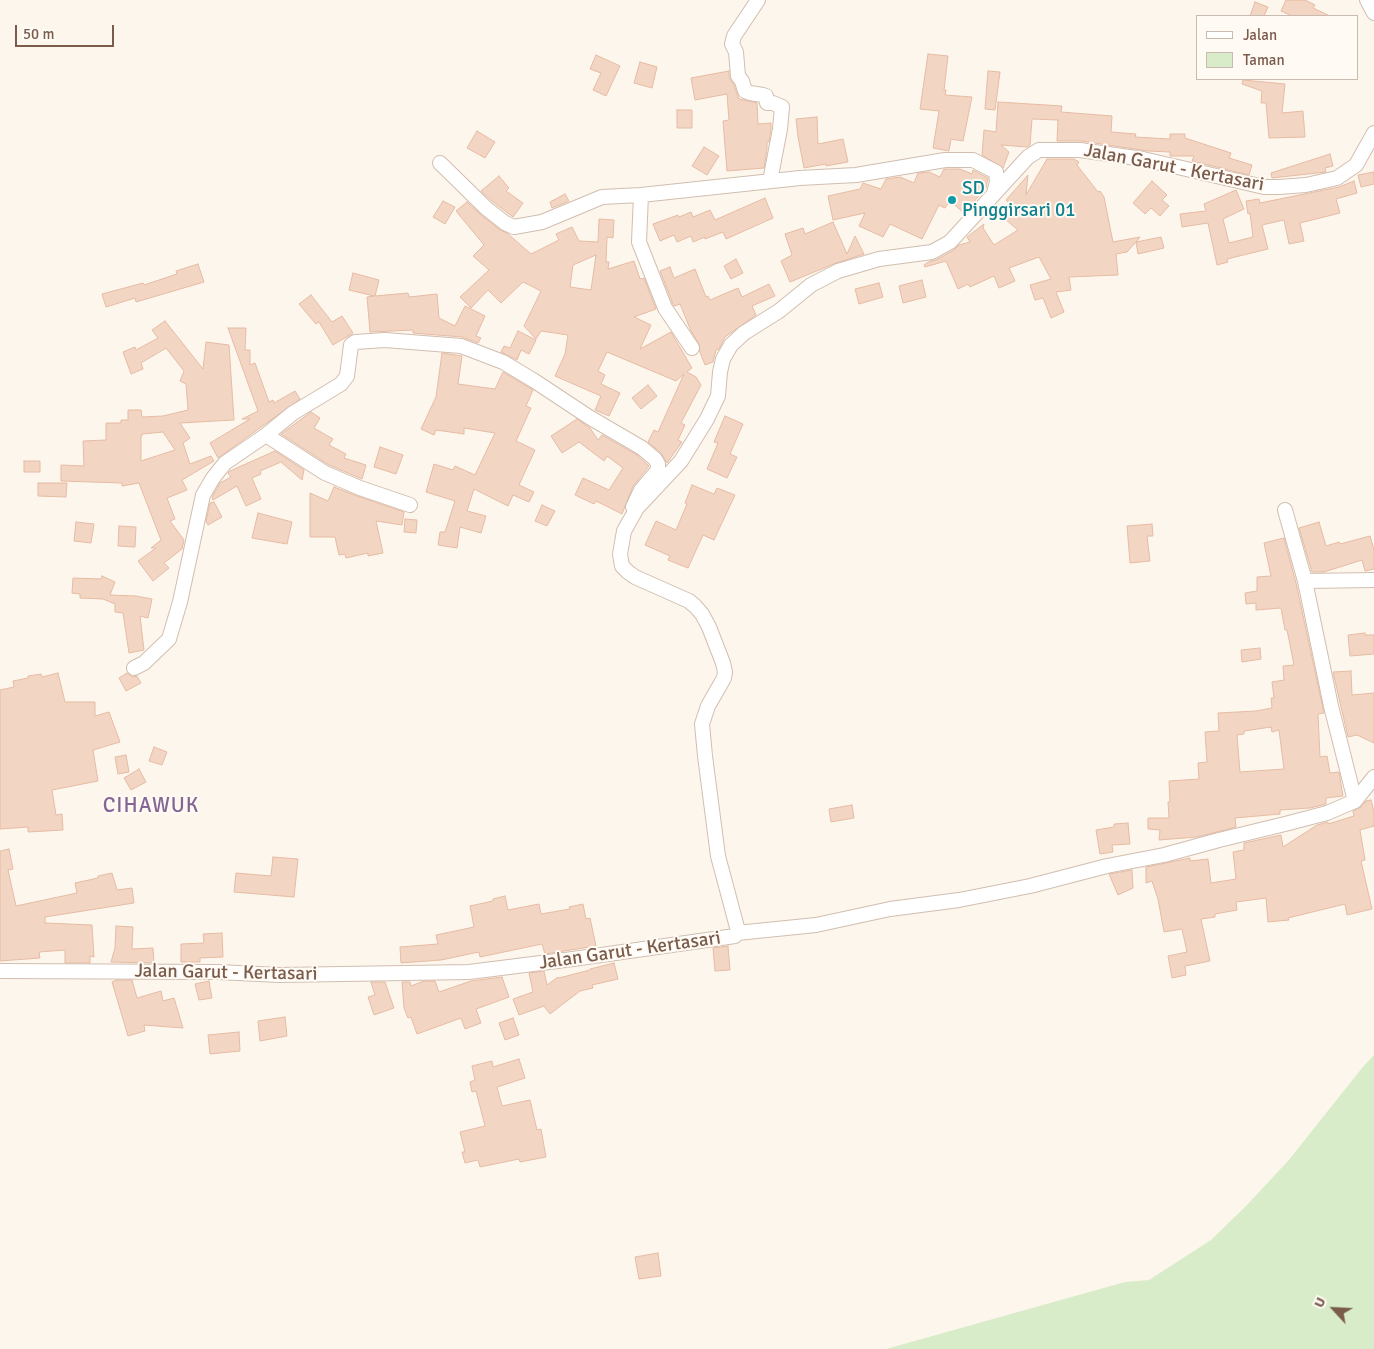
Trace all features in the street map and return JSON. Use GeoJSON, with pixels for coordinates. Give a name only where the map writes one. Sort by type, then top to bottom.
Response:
{"type":"FeatureCollection","features":[{"type":"Feature","properties":{"kind":"street"},"geometry":{"type":"LineString","coordinates":[[758,0],[734,36],[732,44],[736,52],[738,76],[742,81],[745,91],[750,94],[766,96],[767,103],[773,103],[782,107],[780,129],[770,181]]}},
{"type":"Feature","properties":{"kind":"street"},"geometry":{"type":"LineString","coordinates":[[1368,0],[1374,14]]}},
{"type":"Feature","properties":{"kind":"street","name":"Jalan Garut - Kertasari"},"geometry":{"type":"LineString","coordinates":[[0,971],[131,971],[279,975],[468,972],[735,936],[737,933],[718,856],[702,724],[708,706],[724,678],[723,663],[709,627],[695,606],[689,601],[635,577],[622,566],[621,548],[624,531],[637,508],[681,461],[707,419],[718,396],[723,359],[731,345],[744,333],[779,311],[812,285],[838,272],[879,260],[932,252],[950,242],[1028,157],[1039,150],[1080,150],[1143,159],[1264,186],[1306,185],[1337,178],[1356,165],[1374,133]]}},
{"type":"Feature","properties":{"kind":"street"},"geometry":{"type":"LineString","coordinates":[[440,163],[486,208],[505,223],[514,227],[542,222],[602,197],[641,196],[770,181],[856,175],[945,160],[973,160],[996,172],[997,182],[994,194]]}},
{"type":"Feature","properties":{"kind":"street"},"geometry":{"type":"LineString","coordinates":[[641,196],[639,242],[665,308],[692,348]]}},
{"type":"Feature","properties":{"kind":"street"},"geometry":{"type":"LineString","coordinates":[[134,668],[144,663],[169,639],[180,602],[203,495],[225,463],[266,435],[293,413],[341,384],[347,376],[353,343],[385,340],[461,346],[503,362],[589,417],[642,448],[655,459],[658,464],[658,470],[641,490],[624,531]]}},
{"type":"Feature","properties":{"kind":"street"},"geometry":{"type":"LineString","coordinates":[[266,435],[325,473],[360,488],[410,505]]}},
{"type":"Feature","properties":{"kind":"street"},"geometry":{"type":"LineString","coordinates":[[1285,510],[1305,581],[1331,706],[1355,801]]}},
{"type":"Feature","properties":{"kind":"street"},"geometry":{"type":"LineString","coordinates":[[1305,581],[1374,580]]}},
{"type":"Feature","properties":{"kind":"street"},"geometry":{"type":"LineString","coordinates":[[737,933],[816,925],[890,910],[959,900],[1030,886],[1107,866],[1164,855],[1327,813],[1355,801],[1374,777]]}},
{"type":"Feature","properties":{"kind":"green space"},"geometry":{"type":"Polygon","coordinates":[[[1374,1055],[1374,1349],[886,1349],[1125,1282],[1149,1280],[1211,1240],[1247,1205],[1288,1161],[1374,1055]]]}},
{"type":"Feature","properties":{"kind":"building"},"geometry":{"type":"Polygon","coordinates":[[[1286,0],[1305,0],[1315,5],[1313,8],[1328,15],[1290,15],[1281,11],[1286,0]]]}},
{"type":"Feature","properties":{"kind":"building"},"geometry":{"type":"Polygon","coordinates":[[[1255,2],[1268,7],[1264,15],[1250,15],[1255,2]]]}},
{"type":"Feature","properties":{"kind":"building"},"geometry":{"type":"Polygon","coordinates":[[[928,54],[948,56],[945,95],[972,97],[963,141],[951,139],[949,151],[933,148],[939,111],[920,109],[928,54]]]}},
{"type":"Feature","properties":{"kind":"building"},"geometry":{"type":"Polygon","coordinates":[[[596,55],[620,66],[606,96],[593,90],[601,73],[590,69],[596,55]]]}},
{"type":"Feature","properties":{"kind":"building"},"geometry":{"type":"Polygon","coordinates":[[[640,62],[657,67],[652,88],[634,83],[640,62]]]}},
{"type":"Feature","properties":{"kind":"building"},"geometry":{"type":"Polygon","coordinates":[[[729,71],[729,77],[739,99],[757,103],[758,124],[771,123],[764,168],[727,171],[723,121],[729,120],[727,94],[695,100],[691,78],[729,71]]]}},
{"type":"Feature","properties":{"kind":"building"},"geometry":{"type":"Polygon","coordinates":[[[988,71],[1000,72],[995,110],[985,109],[988,71]]]}},
{"type":"Feature","properties":{"kind":"building"},"geometry":{"type":"Polygon","coordinates":[[[1243,80],[1285,84],[1282,113],[1303,111],[1305,137],[1269,138],[1266,103],[1261,103],[1262,91],[1242,84],[1243,80]]]}},
{"type":"Feature","properties":{"kind":"building"},"geometry":{"type":"Polygon","coordinates":[[[998,102],[1062,106],[1061,112],[1112,116],[1111,132],[1136,134],[1135,137],[1170,139],[1170,134],[1185,134],[1185,138],[1231,153],[1229,158],[1252,165],[1249,175],[1192,161],[1194,156],[1170,156],[1170,152],[1148,151],[1081,141],[1057,141],[1058,120],[1032,119],[1030,145],[1027,147],[1001,145],[1009,152],[1003,168],[982,155],[984,130],[996,132],[998,102]]]}},
{"type":"Feature","properties":{"kind":"building"},"geometry":{"type":"Polygon","coordinates":[[[677,110],[692,110],[692,128],[677,128],[677,110]]]}},
{"type":"Feature","properties":{"kind":"building"},"geometry":{"type":"Polygon","coordinates":[[[817,117],[818,144],[843,139],[848,162],[804,168],[796,119],[817,117]]]}},
{"type":"Feature","properties":{"kind":"building"},"geometry":{"type":"Polygon","coordinates":[[[477,131],[495,142],[485,158],[467,148],[477,131]]]}},
{"type":"Feature","properties":{"kind":"building"},"geometry":{"type":"Polygon","coordinates":[[[704,147],[719,156],[707,175],[692,166],[704,147]]]}},
{"type":"Feature","properties":{"kind":"building"},"geometry":{"type":"Polygon","coordinates":[[[1330,154],[1333,166],[1325,168],[1326,172],[1272,178],[1271,173],[1330,154]]]}},
{"type":"Feature","properties":{"kind":"building"},"geometry":{"type":"Polygon","coordinates":[[[1047,159],[1074,159],[1079,162],[1077,165],[1104,197],[1113,242],[1140,237],[1127,252],[1116,254],[1118,275],[1069,277],[1071,290],[1056,292],[1064,312],[1051,318],[1043,298],[1035,300],[1030,285],[1051,279],[1039,257],[1009,268],[1015,281],[999,288],[994,276],[970,287],[968,284],[958,289],[946,261],[925,267],[924,265],[930,261],[936,260],[959,245],[970,242],[967,237],[984,224],[983,228],[994,245],[1018,230],[1006,220],[1016,209],[1006,200],[1028,175],[1026,195],[1047,159]]]}},
{"type":"Feature","properties":{"kind":"building"},"geometry":{"type":"Polygon","coordinates":[[[944,169],[960,169],[972,174],[973,170],[988,178],[986,188],[964,213],[950,201],[945,208],[939,205],[922,239],[890,224],[883,237],[859,226],[865,213],[833,220],[828,196],[860,189],[863,183],[881,189],[886,179],[900,177],[914,183],[918,173],[929,172],[940,177],[944,169]]]}},
{"type":"Feature","properties":{"kind":"building"},"geometry":{"type":"Polygon","coordinates":[[[1374,172],[1374,184],[1361,187],[1358,175],[1374,172]]]}},
{"type":"Feature","properties":{"kind":"building"},"geometry":{"type":"Polygon","coordinates":[[[499,176],[509,188],[506,191],[523,203],[513,217],[481,191],[499,176]]]}},
{"type":"Feature","properties":{"kind":"building"},"geometry":{"type":"Polygon","coordinates":[[[1152,181],[1167,195],[1162,200],[1169,206],[1160,216],[1151,208],[1145,214],[1133,203],[1152,181]]]}},
{"type":"Feature","properties":{"kind":"building"},"geometry":{"type":"Polygon","coordinates":[[[1354,181],[1357,193],[1336,199],[1340,213],[1300,223],[1304,241],[1289,244],[1284,220],[1262,225],[1268,249],[1227,259],[1228,262],[1217,265],[1208,223],[1182,227],[1180,214],[1206,211],[1204,204],[1236,190],[1244,209],[1223,219],[1229,243],[1253,237],[1250,213],[1248,214],[1246,201],[1259,199],[1260,203],[1339,187],[1354,181]]]}},
{"type":"Feature","properties":{"kind":"building"},"geometry":{"type":"Polygon","coordinates":[[[565,194],[569,201],[552,208],[550,202],[565,194]]]}},
{"type":"Feature","properties":{"kind":"building"},"geometry":{"type":"Polygon","coordinates":[[[765,198],[773,218],[726,239],[723,232],[693,242],[691,236],[677,242],[674,235],[660,241],[653,224],[678,215],[679,217],[691,212],[693,217],[710,210],[715,220],[765,198]]]}},
{"type":"Feature","properties":{"kind":"building"},"geometry":{"type":"Polygon","coordinates":[[[443,201],[455,207],[445,224],[433,217],[443,201]]]}},
{"type":"Feature","properties":{"kind":"building"},"geometry":{"type":"Polygon","coordinates":[[[467,202],[531,254],[559,240],[556,234],[572,227],[579,241],[598,242],[599,219],[614,220],[613,238],[607,237],[606,262],[609,262],[608,269],[634,261],[640,279],[644,278],[656,309],[634,317],[651,325],[640,349],[671,332],[692,368],[687,372],[696,377],[701,385],[681,423],[685,425],[678,440],[682,442],[667,463],[661,453],[648,442],[654,430],[658,432],[684,374],[676,381],[607,352],[598,371],[605,375],[601,384],[620,393],[609,416],[595,410],[601,396],[555,376],[565,354],[568,335],[541,331],[536,339],[524,326],[541,291],[523,282],[501,303],[488,290],[471,308],[460,297],[489,270],[473,256],[484,245],[456,211],[467,202]],[[596,255],[573,265],[570,287],[591,290],[596,255]]]}},
{"type":"Feature","properties":{"kind":"building"},"geometry":{"type":"Polygon","coordinates":[[[833,222],[847,254],[855,236],[864,254],[790,282],[781,261],[792,255],[785,234],[803,228],[805,234],[833,222]]]}},
{"type":"Feature","properties":{"kind":"building"},"geometry":{"type":"Polygon","coordinates":[[[1161,237],[1164,248],[1138,254],[1136,242],[1161,237]]]}},
{"type":"Feature","properties":{"kind":"building"},"geometry":{"type":"Polygon","coordinates":[[[736,259],[743,273],[731,279],[724,266],[736,259]]]}},
{"type":"Feature","properties":{"kind":"building"},"geometry":{"type":"Polygon","coordinates":[[[198,264],[204,282],[136,302],[135,298],[106,307],[102,294],[143,283],[144,285],[177,274],[176,271],[198,264]]]}},
{"type":"Feature","properties":{"kind":"building"},"geometry":{"type":"Polygon","coordinates":[[[670,267],[674,278],[695,269],[706,297],[708,296],[710,300],[738,288],[742,297],[769,284],[775,296],[752,306],[756,315],[725,337],[719,349],[716,350],[713,362],[705,365],[699,344],[691,331],[680,304],[674,306],[660,271],[670,267]]]}},
{"type":"Feature","properties":{"kind":"building"},"geometry":{"type":"Polygon","coordinates":[[[353,273],[379,280],[375,296],[408,293],[409,297],[437,294],[439,318],[455,326],[465,306],[485,316],[476,336],[481,338],[478,343],[462,337],[413,333],[413,330],[370,332],[367,297],[374,296],[349,290],[353,273]]]}},
{"type":"Feature","properties":{"kind":"building"},"geometry":{"type":"Polygon","coordinates":[[[922,280],[926,297],[903,303],[899,286],[922,280]]]}},
{"type":"Feature","properties":{"kind":"building"},"geometry":{"type":"Polygon","coordinates":[[[879,283],[883,297],[859,304],[855,289],[879,283]]]}},
{"type":"Feature","properties":{"kind":"building"},"geometry":{"type":"Polygon","coordinates":[[[311,295],[332,322],[342,316],[353,333],[333,345],[319,322],[316,324],[299,304],[311,295]]]}},
{"type":"Feature","properties":{"kind":"building"},"geometry":{"type":"Polygon","coordinates":[[[165,321],[203,369],[206,342],[229,345],[234,420],[180,423],[190,438],[183,443],[190,464],[211,456],[214,461],[182,480],[187,490],[167,498],[175,519],[170,521],[184,540],[182,549],[164,563],[169,568],[153,581],[138,561],[156,548],[151,548],[161,540],[139,483],[122,486],[122,483],[61,481],[61,465],[84,466],[83,441],[106,440],[106,423],[121,423],[121,420],[128,420],[128,410],[141,410],[142,417],[163,416],[188,410],[186,384],[180,381],[184,371],[166,348],[141,363],[143,369],[131,374],[123,352],[135,347],[136,350],[158,338],[152,330],[165,321]],[[163,432],[142,434],[141,436],[141,461],[175,450],[163,432]]]}},
{"type":"Feature","properties":{"kind":"building"},"geometry":{"type":"Polygon","coordinates":[[[228,328],[246,328],[245,350],[250,350],[250,365],[255,363],[269,402],[273,400],[274,403],[295,391],[300,399],[218,458],[210,443],[250,419],[242,419],[258,411],[228,328]]]}},
{"type":"Feature","properties":{"kind":"building"},"geometry":{"type":"Polygon","coordinates":[[[518,331],[536,340],[529,354],[521,350],[517,360],[501,352],[504,346],[510,348],[518,331]]]}},
{"type":"Feature","properties":{"kind":"building"},"geometry":{"type":"Polygon","coordinates":[[[442,353],[462,356],[458,384],[495,389],[503,372],[533,390],[526,406],[531,408],[516,441],[535,450],[519,485],[534,492],[529,502],[513,495],[508,506],[474,489],[467,511],[486,516],[481,533],[460,527],[457,548],[438,545],[440,532],[445,532],[455,501],[426,492],[434,464],[453,470],[455,466],[475,475],[495,433],[464,428],[464,434],[436,430],[434,435],[421,429],[436,397],[442,353]]]}},
{"type":"Feature","properties":{"kind":"building"},"geometry":{"type":"Polygon","coordinates":[[[648,385],[657,396],[641,409],[632,398],[648,385]]]}},
{"type":"Feature","properties":{"kind":"building"},"geometry":{"type":"Polygon","coordinates":[[[311,412],[320,418],[314,428],[333,439],[329,445],[346,454],[344,458],[366,465],[362,479],[329,465],[281,434],[311,412]]]}},
{"type":"Feature","properties":{"kind":"building"},"geometry":{"type":"Polygon","coordinates":[[[725,416],[743,424],[730,454],[737,457],[727,478],[707,469],[718,443],[714,442],[725,416]]]}},
{"type":"Feature","properties":{"kind":"building"},"geometry":{"type":"Polygon","coordinates":[[[577,419],[590,428],[598,440],[602,435],[637,455],[649,466],[633,486],[622,514],[596,501],[594,504],[575,495],[583,478],[609,490],[623,468],[607,456],[604,461],[579,442],[562,453],[551,436],[577,419]]]}},
{"type":"Feature","properties":{"kind":"building"},"geometry":{"type":"Polygon","coordinates":[[[380,447],[403,455],[396,474],[374,467],[380,447]]]}},
{"type":"Feature","properties":{"kind":"building"},"geometry":{"type":"Polygon","coordinates":[[[275,451],[304,470],[302,480],[281,462],[260,471],[261,474],[252,478],[261,499],[246,506],[237,486],[213,500],[212,497],[220,483],[231,477],[228,473],[230,471],[275,451]]]}},
{"type":"Feature","properties":{"kind":"building"},"geometry":{"type":"Polygon","coordinates":[[[24,461],[40,461],[40,472],[24,472],[24,461]]]}},
{"type":"Feature","properties":{"kind":"building"},"geometry":{"type":"Polygon","coordinates":[[[38,483],[67,483],[66,497],[38,496],[38,483]]]}},
{"type":"Feature","properties":{"kind":"building"},"geometry":{"type":"Polygon","coordinates":[[[692,485],[714,494],[717,488],[735,495],[714,540],[703,535],[688,568],[668,560],[670,556],[645,545],[656,521],[676,530],[687,504],[685,503],[692,485]]]}},
{"type":"Feature","properties":{"kind":"building"},"geometry":{"type":"Polygon","coordinates":[[[334,487],[404,512],[402,525],[376,521],[383,553],[368,556],[368,553],[346,558],[345,554],[339,555],[335,537],[310,537],[310,493],[328,501],[334,487]]]}},
{"type":"Feature","properties":{"kind":"building"},"geometry":{"type":"Polygon","coordinates":[[[214,502],[222,517],[208,525],[206,521],[210,503],[214,502]]]}},
{"type":"Feature","properties":{"kind":"building"},"geometry":{"type":"Polygon","coordinates":[[[542,505],[555,511],[547,526],[535,521],[542,505]]]}},
{"type":"Feature","properties":{"kind":"building"},"geometry":{"type":"Polygon","coordinates":[[[258,513],[292,522],[287,544],[252,538],[258,513]]]}},
{"type":"Feature","properties":{"kind":"building"},"geometry":{"type":"Polygon","coordinates":[[[405,519],[417,520],[416,533],[404,532],[405,519]]]}},
{"type":"Feature","properties":{"kind":"building"},"geometry":{"type":"Polygon","coordinates":[[[76,522],[94,524],[91,543],[74,541],[76,522]]]}},
{"type":"Feature","properties":{"kind":"building"},"geometry":{"type":"Polygon","coordinates":[[[1319,522],[1326,546],[1370,536],[1374,550],[1374,569],[1365,571],[1362,560],[1324,572],[1312,572],[1299,528],[1319,522]]]}},
{"type":"Feature","properties":{"kind":"building"},"geometry":{"type":"Polygon","coordinates":[[[1152,524],[1153,536],[1147,536],[1150,561],[1130,563],[1127,526],[1152,524]]]}},
{"type":"Feature","properties":{"kind":"building"},"geometry":{"type":"Polygon","coordinates":[[[119,526],[136,527],[135,547],[118,546],[119,526]]]}},
{"type":"Feature","properties":{"kind":"building"},"geometry":{"type":"Polygon","coordinates":[[[1284,538],[1296,583],[1324,713],[1318,714],[1320,757],[1327,756],[1330,773],[1339,772],[1343,796],[1326,798],[1326,804],[1310,808],[1280,810],[1280,814],[1235,818],[1236,827],[1197,837],[1159,840],[1160,830],[1148,829],[1148,818],[1169,818],[1169,781],[1199,779],[1198,763],[1207,762],[1205,732],[1219,731],[1218,713],[1256,711],[1272,708],[1271,698],[1274,698],[1272,682],[1284,680],[1283,666],[1294,665],[1281,608],[1256,610],[1256,603],[1246,604],[1245,593],[1257,591],[1257,577],[1271,576],[1264,543],[1284,538]],[[1271,727],[1244,731],[1244,734],[1237,735],[1240,772],[1284,769],[1279,730],[1272,732],[1271,727]]]}},
{"type":"Feature","properties":{"kind":"building"},"geometry":{"type":"Polygon","coordinates":[[[102,576],[115,582],[110,595],[152,599],[148,618],[140,616],[144,650],[129,653],[123,613],[115,612],[115,604],[103,599],[80,598],[80,594],[72,593],[73,578],[101,579],[102,576]]]}},
{"type":"Feature","properties":{"kind":"building"},"geometry":{"type":"Polygon","coordinates":[[[1365,633],[1365,635],[1374,635],[1374,654],[1350,656],[1348,635],[1365,633]]]}},
{"type":"Feature","properties":{"kind":"building"},"geometry":{"type":"Polygon","coordinates":[[[1260,648],[1261,659],[1242,662],[1241,650],[1260,648]]]}},
{"type":"Feature","properties":{"kind":"building"},"geometry":{"type":"Polygon","coordinates":[[[1351,671],[1352,695],[1374,693],[1374,743],[1357,735],[1348,737],[1333,672],[1351,671]]]}},
{"type":"Feature","properties":{"kind":"building"},"geometry":{"type":"Polygon","coordinates":[[[58,673],[65,702],[95,702],[95,716],[109,712],[120,742],[93,750],[98,781],[52,790],[56,815],[62,814],[63,830],[28,832],[28,827],[0,829],[0,690],[14,687],[13,681],[28,678],[28,676],[41,674],[42,677],[58,673]]]}},
{"type":"Feature","properties":{"kind":"building"},"geometry":{"type":"Polygon","coordinates":[[[127,673],[133,677],[137,676],[141,683],[126,691],[119,678],[127,673]]]}},
{"type":"Feature","properties":{"kind":"building"},"geometry":{"type":"Polygon","coordinates":[[[154,747],[167,752],[162,765],[149,761],[154,747]]]}},
{"type":"Feature","properties":{"kind":"building"},"geometry":{"type":"Polygon","coordinates":[[[126,755],[129,772],[118,774],[115,757],[126,755]]]}},
{"type":"Feature","properties":{"kind":"building"},"geometry":{"type":"Polygon","coordinates":[[[139,769],[146,782],[131,790],[124,778],[139,769]]]}},
{"type":"Feature","properties":{"kind":"building"},"geometry":{"type":"Polygon","coordinates":[[[1371,800],[1374,812],[1374,826],[1360,830],[1365,860],[1361,861],[1372,909],[1347,915],[1345,904],[1288,918],[1289,920],[1268,922],[1266,898],[1236,902],[1237,910],[1201,919],[1210,961],[1185,966],[1186,975],[1172,978],[1168,956],[1187,952],[1182,929],[1164,932],[1158,899],[1152,881],[1146,883],[1146,867],[1190,858],[1190,861],[1208,859],[1211,883],[1236,879],[1233,852],[1244,850],[1244,843],[1281,835],[1283,847],[1317,825],[1328,822],[1328,824],[1354,816],[1353,811],[1361,807],[1366,801],[1371,800]]]}},
{"type":"Feature","properties":{"kind":"building"},"geometry":{"type":"Polygon","coordinates":[[[852,805],[854,818],[831,822],[829,809],[852,805]]]}},
{"type":"Feature","properties":{"kind":"building"},"geometry":{"type":"Polygon","coordinates":[[[1128,823],[1130,844],[1112,845],[1113,852],[1100,854],[1096,830],[1114,827],[1114,824],[1128,823]]]}},
{"type":"Feature","properties":{"kind":"building"},"geometry":{"type":"Polygon","coordinates":[[[9,849],[13,869],[8,870],[16,906],[77,893],[75,883],[112,873],[117,890],[132,888],[134,903],[45,917],[45,923],[92,925],[94,957],[90,956],[90,963],[65,963],[65,950],[39,952],[40,958],[0,961],[0,851],[9,849]]]}},
{"type":"Feature","properties":{"kind":"building"},"geometry":{"type":"Polygon","coordinates":[[[273,857],[298,859],[294,897],[234,892],[236,873],[271,876],[273,857]]]}},
{"type":"Feature","properties":{"kind":"building"},"geometry":{"type":"Polygon","coordinates":[[[1132,870],[1133,888],[1118,895],[1109,874],[1132,870]]]}},
{"type":"Feature","properties":{"kind":"building"},"geometry":{"type":"Polygon","coordinates":[[[505,896],[508,910],[539,904],[541,914],[570,909],[569,907],[583,904],[586,919],[590,918],[596,946],[545,954],[542,944],[480,957],[479,952],[441,960],[401,963],[400,947],[438,944],[436,935],[474,927],[470,906],[493,901],[493,899],[505,896]]]}},
{"type":"Feature","properties":{"kind":"building"},"geometry":{"type":"Polygon","coordinates":[[[116,926],[133,927],[132,949],[153,948],[154,963],[111,962],[115,948],[116,926]]]}},
{"type":"Feature","properties":{"kind":"building"},"geometry":{"type":"Polygon","coordinates":[[[222,933],[223,957],[200,958],[200,962],[181,962],[181,944],[204,943],[203,934],[222,933]]]}},
{"type":"Feature","properties":{"kind":"building"},"geometry":{"type":"Polygon","coordinates":[[[728,946],[730,970],[715,971],[713,948],[728,946]]]}},
{"type":"Feature","properties":{"kind":"building"},"geometry":{"type":"Polygon","coordinates":[[[614,963],[618,979],[592,985],[593,988],[580,991],[550,1014],[544,1006],[519,1015],[513,999],[533,992],[529,973],[544,971],[547,985],[558,977],[614,963]]]}},
{"type":"Feature","properties":{"kind":"building"},"geometry":{"type":"Polygon","coordinates":[[[502,977],[509,997],[476,1009],[481,1023],[465,1029],[461,1018],[417,1034],[411,1017],[408,1018],[404,1008],[402,982],[410,982],[411,986],[424,981],[435,981],[439,992],[471,981],[502,977]]]}},
{"type":"Feature","properties":{"kind":"building"},"geometry":{"type":"Polygon","coordinates":[[[132,980],[137,998],[161,991],[163,1001],[174,998],[183,1028],[144,1025],[145,1031],[128,1036],[112,982],[132,980]]]}},
{"type":"Feature","properties":{"kind":"building"},"geometry":{"type":"Polygon","coordinates":[[[209,981],[212,998],[199,1000],[195,984],[209,981]]]}},
{"type":"Feature","properties":{"kind":"building"},"geometry":{"type":"Polygon","coordinates":[[[371,982],[385,982],[394,1008],[374,1015],[368,997],[375,995],[371,982]]]}},
{"type":"Feature","properties":{"kind":"building"},"geometry":{"type":"Polygon","coordinates":[[[285,1017],[287,1036],[260,1041],[258,1021],[285,1017]]]}},
{"type":"Feature","properties":{"kind":"building"},"geometry":{"type":"Polygon","coordinates":[[[513,1018],[519,1035],[505,1040],[499,1023],[513,1018]]]}},
{"type":"Feature","properties":{"kind":"building"},"geometry":{"type":"Polygon","coordinates":[[[239,1032],[240,1051],[210,1054],[208,1035],[239,1032]]]}},
{"type":"Feature","properties":{"kind":"building"},"geometry":{"type":"Polygon","coordinates":[[[519,1059],[525,1078],[497,1087],[502,1106],[530,1100],[537,1130],[541,1129],[546,1157],[520,1162],[519,1159],[480,1167],[478,1160],[465,1163],[462,1152],[465,1152],[460,1132],[485,1126],[476,1091],[472,1092],[470,1082],[475,1080],[472,1066],[492,1061],[493,1067],[519,1059]]]}},
{"type":"Feature","properties":{"kind":"building"},"geometry":{"type":"Polygon","coordinates":[[[658,1253],[661,1276],[639,1279],[635,1257],[658,1253]]]}},
{"type":"Feature","properties":{"kind":"place","name":"SD Pinggirsari 01"},"geometry":{"type":"Point","coordinates":[952,200]}},
{"type":"Feature","properties":{"kind":"district","name":"CIHAWUK"},"geometry":{"type":"Point","coordinates":[151,806]}}]}
